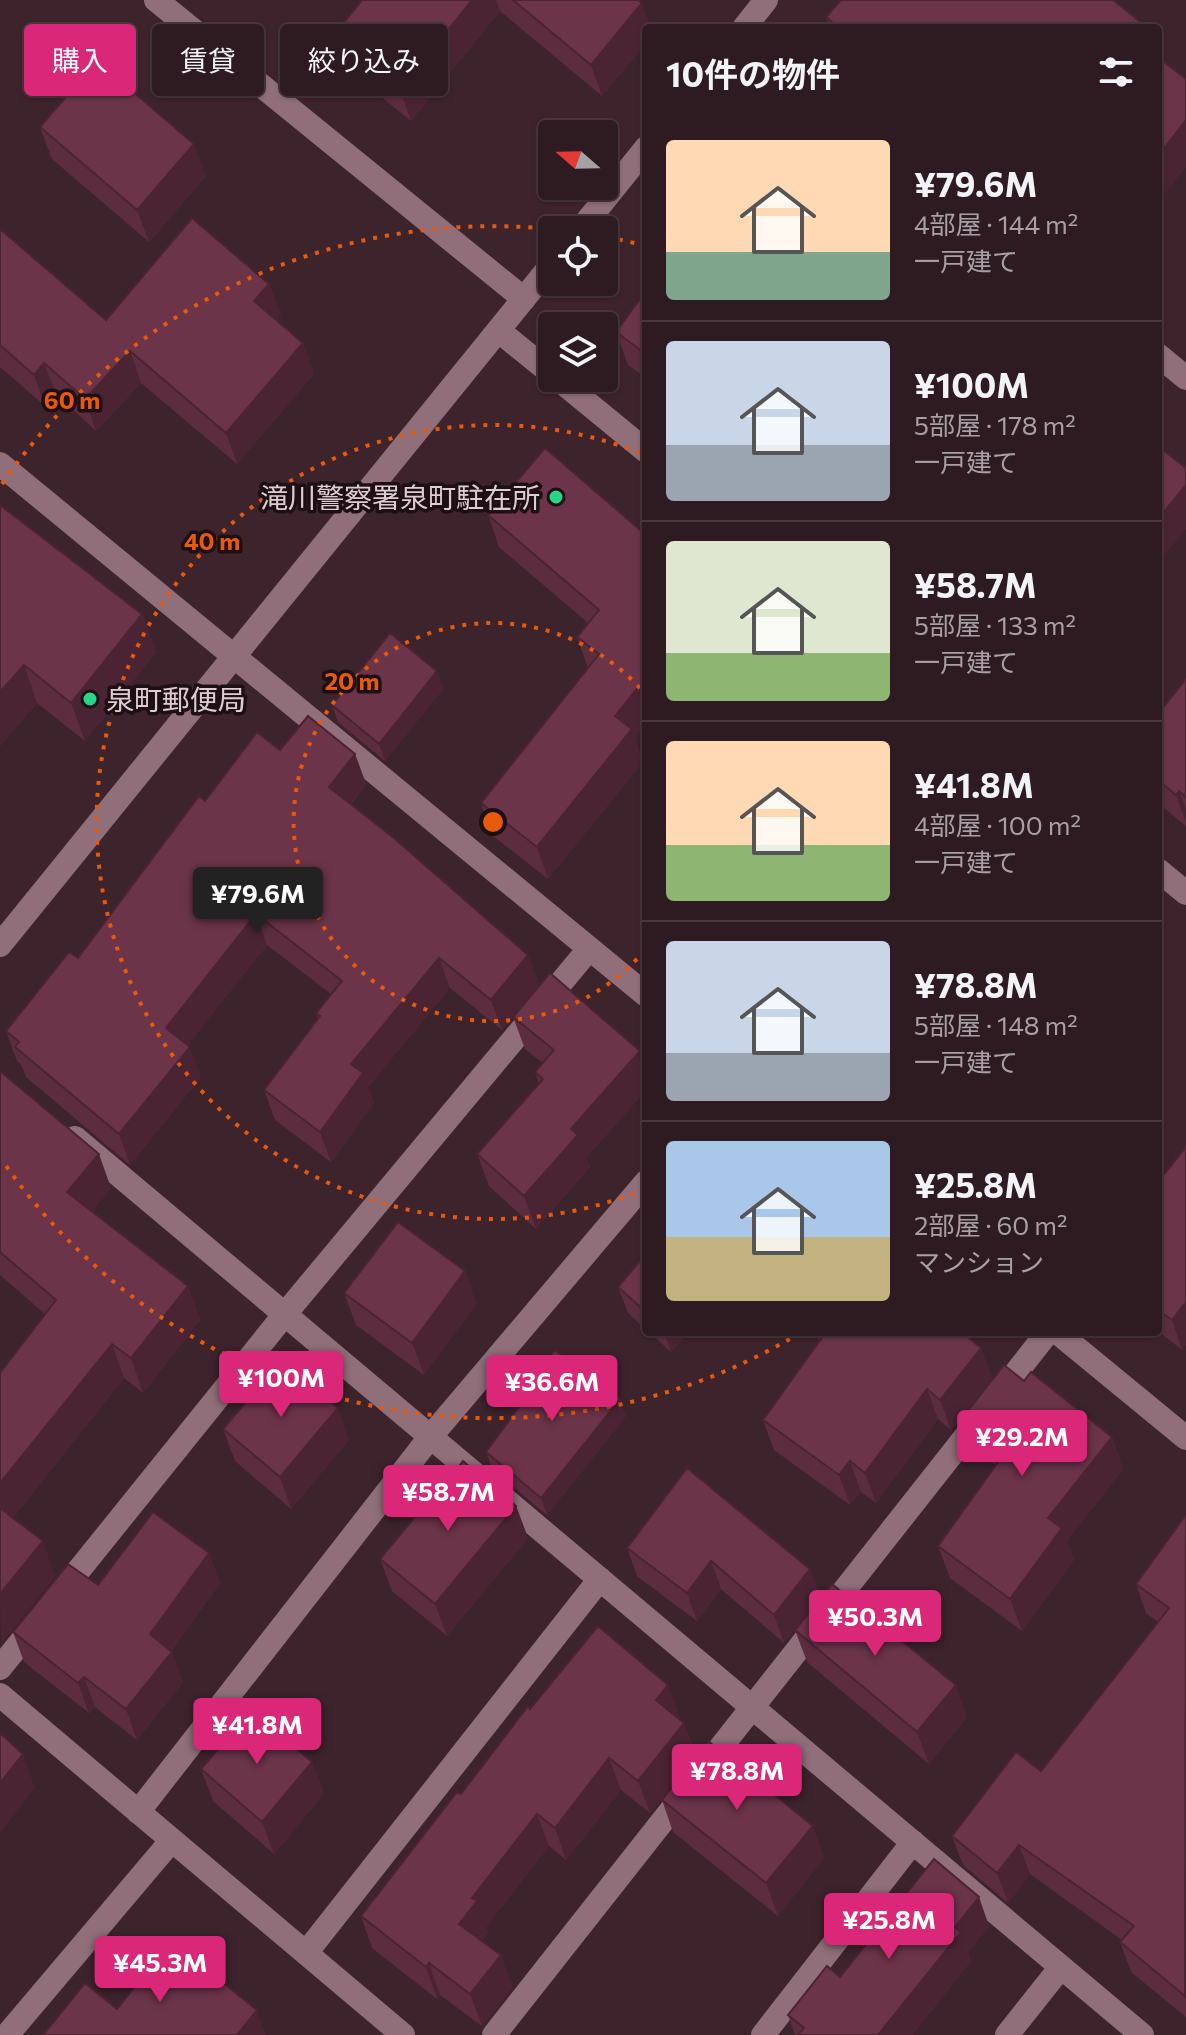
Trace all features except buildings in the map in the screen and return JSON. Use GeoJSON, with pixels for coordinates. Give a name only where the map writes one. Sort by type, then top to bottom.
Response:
{"type":"FeatureCollection","features":[{"type":"Feature","properties":{"kind":"street"},"geometry":{"type":"LineString","coordinates":[[156,0],[524,299]]}},
{"type":"Feature","properties":{"kind":"street"},"geometry":{"type":"LineString","coordinates":[[591,216],[642,153]]}},
{"type":"Feature","properties":{"kind":"street"},"geometry":{"type":"LineString","coordinates":[[0,945],[538,282]]}},
{"type":"Feature","properties":{"kind":"street"},"geometry":{"type":"LineString","coordinates":[[499,331],[538,363]]}},
{"type":"Feature","properties":{"kind":"street"},"geometry":{"type":"LineString","coordinates":[[1162,358],[1186,378]]}},
{"type":"Feature","properties":{"kind":"street"},"geometry":{"type":"LineString","coordinates":[[574,392],[642,448]]}},
{"type":"Feature","properties":{"kind":"street"},"geometry":{"type":"LineString","coordinates":[[0,464],[642,992]]}},
{"type":"Feature","properties":{"kind":"street"},"geometry":{"type":"LineString","coordinates":[[0,1668],[285,1314],[589,949]]}},
{"type":"Feature","properties":{"kind":"street"},"geometry":{"type":"LineString","coordinates":[[59,1125],[1142,2035]]}},
{"type":"Feature","properties":{"kind":"street"},"geometry":{"type":"LineString","coordinates":[[138,1812],[431,1436],[642,1187]]}},
{"type":"Feature","properties":{"kind":"street"},"geometry":{"type":"LineString","coordinates":[[494,2035],[1045,1336]]}},
{"type":"Feature","properties":{"kind":"street"},"geometry":{"type":"LineString","coordinates":[[1062,1336],[1186,1438]]}},
{"type":"Feature","properties":{"kind":"street"},"geometry":{"type":"LineString","coordinates":[[306,1953],[600,1579]]}},
{"type":"Feature","properties":{"kind":"street"},"geometry":{"type":"LineString","coordinates":[[0,1695],[403,2035]]}},
{"type":"Feature","properties":{"kind":"street"},"geometry":{"type":"LineString","coordinates":[[7,2035],[172,1840]]}},
{"type":"Feature","properties":{"kind":"street"},"geometry":{"type":"LineString","coordinates":[[763,2035],[913,1842]]}},
{"type":"Feature","properties":{"kind":"street"},"geometry":{"type":"LineString","coordinates":[[1007,2035],[1061,1967]]}},
{"type":"Feature","properties":{"kind":"place","name":"滝川警察署泉町駐在所"},"geometry":{"type":"Point","coordinates":[556,497]}},
{"type":"Feature","properties":{"kind":"place","name":"泉町郵便局"},"geometry":{"type":"Point","coordinates":[90,699]}}]}
